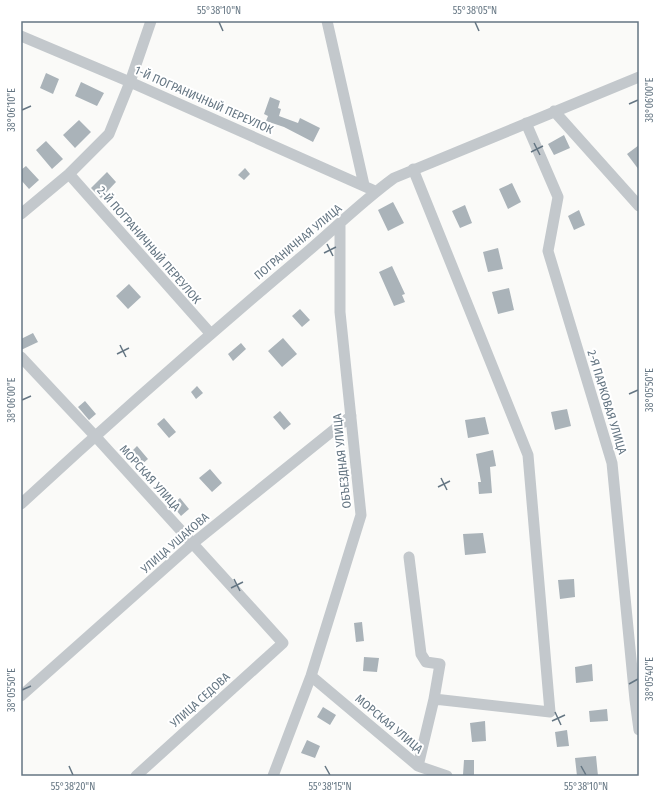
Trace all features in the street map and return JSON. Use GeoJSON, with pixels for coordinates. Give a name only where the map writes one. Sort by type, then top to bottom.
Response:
{"type":"FeatureCollection","features":[{"type":"Feature","properties":{"kind":"street"},"geometry":{"type":"LineString","coordinates":[[21,214],[69,174],[109,134],[130,82],[151,21]]}},
{"type":"Feature","properties":{"kind":"street"},"geometry":{"type":"LineString","coordinates":[[327,21],[364,185]]}},
{"type":"Feature","properties":{"kind":"street","name":"1-Й ПОГРАНИЧНЫЙ ПЕРЕУЛОК"},"geometry":{"type":"LineString","coordinates":[[21,36],[130,82],[375,191]]}},
{"type":"Feature","properties":{"kind":"street","name":"ПОГРАНИЧНАЯ УЛИЦА"},"geometry":{"type":"LineString","coordinates":[[23,498],[96,437],[210,333],[340,225],[375,191],[394,178],[414,168],[639,77]]}},
{"type":"Feature","properties":{"kind":"street"},"geometry":{"type":"LineString","coordinates":[[554,111],[639,206]]}},
{"type":"Feature","properties":{"kind":"street","name":"2-Я ПАРКОВАЯ УЛИЦА"},"geometry":{"type":"LineString","coordinates":[[526,123],[558,197],[548,251],[612,463],[639,730]]}},
{"type":"Feature","properties":{"kind":"street"},"geometry":{"type":"LineString","coordinates":[[414,168],[528,455],[550,712],[434,699]]}},
{"type":"Feature","properties":{"kind":"street","name":"2-Й ПОГРАНИЧНЫЙ ПЕРЕУЛОК"},"geometry":{"type":"LineString","coordinates":[[69,174],[210,333]]}},
{"type":"Feature","properties":{"kind":"street","name":"ОБЪЕЗДНАЯ УЛИЦА"},"geometry":{"type":"LineString","coordinates":[[273,776],[311,676],[361,516],[340,312],[340,225]]}},
{"type":"Feature","properties":{"kind":"street","name":"МОРСКАЯ УЛИЦА"},"geometry":{"type":"LineString","coordinates":[[21,357],[96,437],[283,643]]}},
{"type":"Feature","properties":{"kind":"street","name":"УЛИЦА УШАКОВА"},"geometry":{"type":"LineString","coordinates":[[21,696],[192,544],[351,416]]}},
{"type":"Feature","properties":{"kind":"street","name":"МОРСКАЯ УЛИЦА"},"geometry":{"type":"LineString","coordinates":[[311,676],[418,766],[434,699],[440,664],[426,662],[421,654],[409,557]]}},
{"type":"Feature","properties":{"kind":"street","name":"УЛИЦА СЕДОВА"},"geometry":{"type":"LineString","coordinates":[[136,776],[283,643]]}},
{"type":"Feature","properties":{"kind":"street"},"geometry":{"type":"LineString","coordinates":[[418,766],[447,776]]}},
{"type":"Feature","properties":{"kind":"building"},"geometry":{"type":"Polygon","coordinates":[[[46,73],[59,79],[53,94],[40,88],[46,73]]]}},
{"type":"Feature","properties":{"kind":"building"},"geometry":{"type":"Polygon","coordinates":[[[81,82],[104,93],[97,106],[75,96],[81,82]]]}},
{"type":"Feature","properties":{"kind":"building"},"geometry":{"type":"Polygon","coordinates":[[[270,97],[280,101],[278,108],[281,109],[279,116],[298,123],[300,118],[320,128],[313,142],[284,127],[266,121],[268,116],[264,114],[270,97]]]}},
{"type":"Feature","properties":{"kind":"building"},"geometry":{"type":"Polygon","coordinates":[[[79,120],[91,132],[75,148],[63,135],[79,120]]]}},
{"type":"Feature","properties":{"kind":"building"},"geometry":{"type":"Polygon","coordinates":[[[564,135],[570,148],[554,155],[548,144],[564,135]]]}},
{"type":"Feature","properties":{"kind":"building"},"geometry":{"type":"Polygon","coordinates":[[[46,141],[63,159],[52,169],[36,150],[46,141]]]}},
{"type":"Feature","properties":{"kind":"building"},"geometry":{"type":"Polygon","coordinates":[[[639,145],[639,170],[627,154],[639,145]]]}},
{"type":"Feature","properties":{"kind":"building"},"geometry":{"type":"Polygon","coordinates":[[[26,166],[39,180],[29,189],[21,180],[21,170],[26,166]]]}},
{"type":"Feature","properties":{"kind":"building"},"geometry":{"type":"Polygon","coordinates":[[[245,168],[250,174],[244,180],[238,175],[245,168]]]}},
{"type":"Feature","properties":{"kind":"building"},"geometry":{"type":"Polygon","coordinates":[[[107,172],[116,182],[101,198],[91,188],[107,172]]]}},
{"type":"Feature","properties":{"kind":"building"},"geometry":{"type":"Polygon","coordinates":[[[512,183],[521,202],[508,209],[499,189],[512,183]]]}},
{"type":"Feature","properties":{"kind":"building"},"geometry":{"type":"Polygon","coordinates":[[[393,202],[404,223],[388,231],[378,210],[393,202]]]}},
{"type":"Feature","properties":{"kind":"building"},"geometry":{"type":"Polygon","coordinates":[[[465,205],[472,223],[460,228],[452,211],[465,205]]]}},
{"type":"Feature","properties":{"kind":"building"},"geometry":{"type":"Polygon","coordinates":[[[579,210],[585,225],[574,230],[568,216],[579,210]]]}},
{"type":"Feature","properties":{"kind":"building"},"geometry":{"type":"Polygon","coordinates":[[[498,248],[503,269],[488,272],[483,252],[498,248]]]}},
{"type":"Feature","properties":{"kind":"building"},"geometry":{"type":"Polygon","coordinates":[[[392,266],[405,294],[402,295],[405,302],[394,306],[379,272],[392,266]]]}},
{"type":"Feature","properties":{"kind":"building"},"geometry":{"type":"Polygon","coordinates":[[[129,284],[141,297],[128,309],[116,296],[129,284]]]}},
{"type":"Feature","properties":{"kind":"building"},"geometry":{"type":"Polygon","coordinates":[[[509,288],[514,310],[498,314],[492,292],[509,288]]]}},
{"type":"Feature","properties":{"kind":"building"},"geometry":{"type":"Polygon","coordinates":[[[300,309],[310,320],[302,327],[292,316],[300,309]]]}},
{"type":"Feature","properties":{"kind":"building"},"geometry":{"type":"Polygon","coordinates":[[[33,333],[38,342],[21,350],[21,339],[33,333]]]}},
{"type":"Feature","properties":{"kind":"building"},"geometry":{"type":"Polygon","coordinates":[[[283,338],[297,354],[282,367],[268,351],[283,338]]]}},
{"type":"Feature","properties":{"kind":"building"},"geometry":{"type":"Polygon","coordinates":[[[241,343],[246,349],[233,361],[228,354],[241,343]]]}},
{"type":"Feature","properties":{"kind":"building"},"geometry":{"type":"Polygon","coordinates":[[[197,386],[203,393],[196,399],[191,392],[197,386]]]}},
{"type":"Feature","properties":{"kind":"building"},"geometry":{"type":"Polygon","coordinates":[[[85,401],[96,414],[89,420],[78,407],[85,401]]]}},
{"type":"Feature","properties":{"kind":"building"},"geometry":{"type":"Polygon","coordinates":[[[567,409],[571,426],[555,430],[551,412],[567,409]]]}},
{"type":"Feature","properties":{"kind":"building"},"geometry":{"type":"Polygon","coordinates":[[[280,411],[291,424],[284,430],[273,417],[280,411]]]}},
{"type":"Feature","properties":{"kind":"building"},"geometry":{"type":"Polygon","coordinates":[[[485,417],[489,434],[468,438],[465,420],[485,417]]]}},
{"type":"Feature","properties":{"kind":"building"},"geometry":{"type":"Polygon","coordinates":[[[164,418],[176,432],[169,438],[157,424],[164,418]]]}},
{"type":"Feature","properties":{"kind":"building"},"geometry":{"type":"Polygon","coordinates":[[[137,446],[148,459],[141,465],[130,453],[137,446]]]}},
{"type":"Feature","properties":{"kind":"building"},"geometry":{"type":"Polygon","coordinates":[[[493,450],[496,466],[490,467],[492,493],[479,494],[478,482],[481,482],[476,454],[493,450]]]}},
{"type":"Feature","properties":{"kind":"building"},"geometry":{"type":"Polygon","coordinates":[[[210,469],[222,483],[212,492],[199,478],[210,469]]]}},
{"type":"Feature","properties":{"kind":"building"},"geometry":{"type":"Polygon","coordinates":[[[180,498],[189,509],[181,516],[172,505],[180,498]]]}},
{"type":"Feature","properties":{"kind":"building"},"geometry":{"type":"Polygon","coordinates":[[[483,533],[486,553],[465,555],[463,534],[483,533]]]}},
{"type":"Feature","properties":{"kind":"building"},"geometry":{"type":"Polygon","coordinates":[[[574,579],[575,597],[560,599],[558,580],[574,579]]]}},
{"type":"Feature","properties":{"kind":"building"},"geometry":{"type":"Polygon","coordinates":[[[362,622],[364,641],[356,642],[354,623],[362,622]]]}},
{"type":"Feature","properties":{"kind":"building"},"geometry":{"type":"Polygon","coordinates":[[[364,657],[379,658],[377,672],[363,671],[364,657]]]}},
{"type":"Feature","properties":{"kind":"building"},"geometry":{"type":"Polygon","coordinates":[[[592,664],[593,681],[576,683],[575,667],[592,664]]]}},
{"type":"Feature","properties":{"kind":"building"},"geometry":{"type":"Polygon","coordinates":[[[323,707],[336,715],[330,725],[317,717],[323,707]]]}},
{"type":"Feature","properties":{"kind":"building"},"geometry":{"type":"Polygon","coordinates":[[[607,709],[608,721],[590,722],[589,711],[607,709]]]}},
{"type":"Feature","properties":{"kind":"building"},"geometry":{"type":"Polygon","coordinates":[[[485,721],[486,741],[472,742],[470,723],[485,721]]]}},
{"type":"Feature","properties":{"kind":"building"},"geometry":{"type":"Polygon","coordinates":[[[567,730],[569,746],[557,747],[555,732],[567,730]]]}},
{"type":"Feature","properties":{"kind":"building"},"geometry":{"type":"Polygon","coordinates":[[[307,740],[320,746],[315,758],[301,753],[307,740]]]}},
{"type":"Feature","properties":{"kind":"building"},"geometry":{"type":"Polygon","coordinates":[[[596,756],[598,776],[577,776],[575,758],[596,756]]]}},
{"type":"Feature","properties":{"kind":"building"},"geometry":{"type":"Polygon","coordinates":[[[464,760],[474,760],[474,776],[463,775],[464,760]]]}}]}
